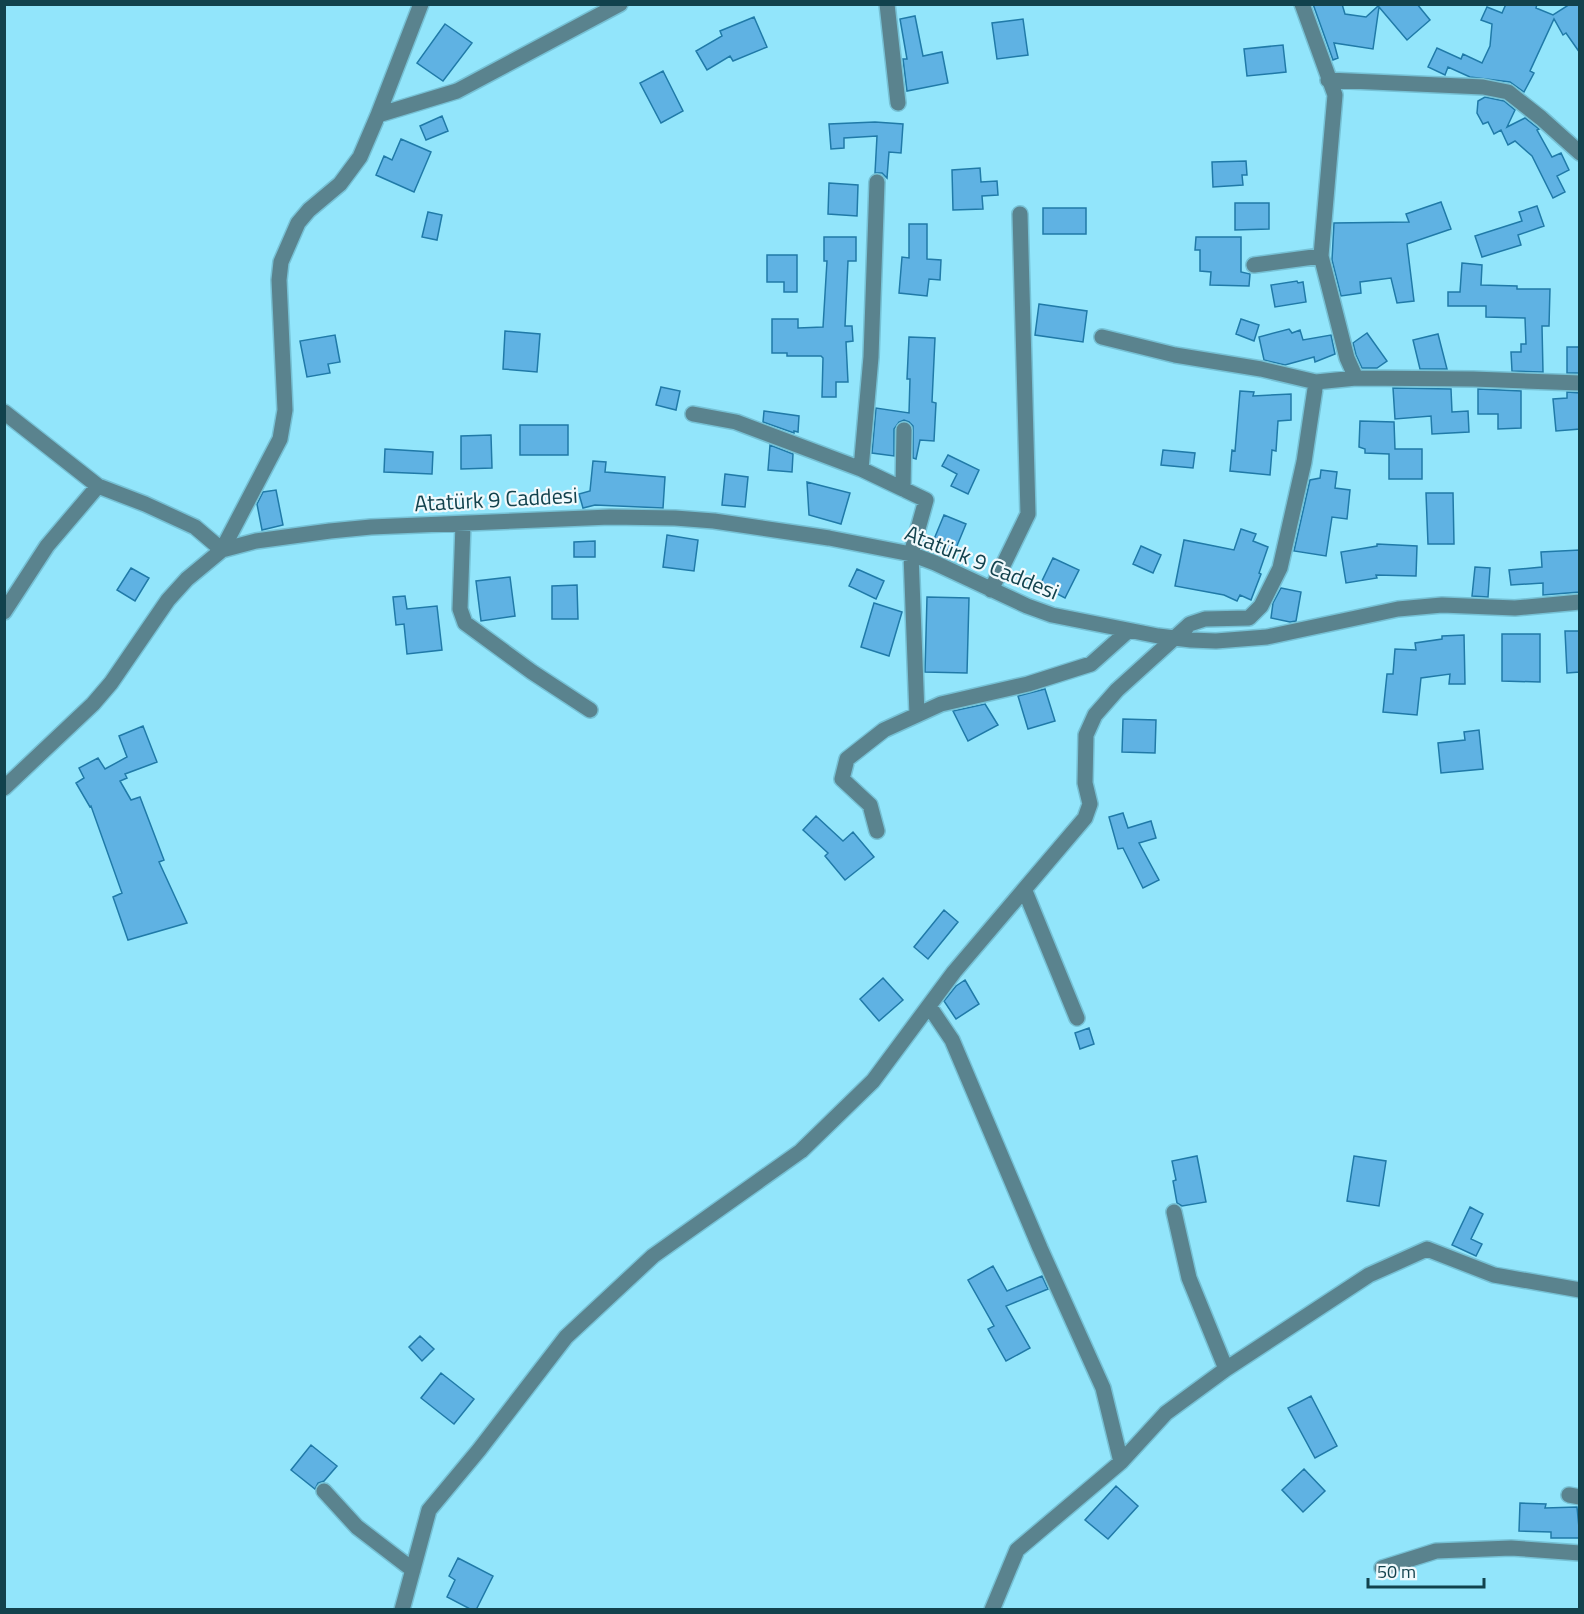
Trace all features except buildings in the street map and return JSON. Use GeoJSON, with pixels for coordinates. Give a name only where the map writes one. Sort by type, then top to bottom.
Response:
{"type":"FeatureCollection","features":[{"type":"Feature","properties":{"kind":"street"},"geometry":{"type":"LineString","coordinates":[[4,788],[93,704],[111,683],[168,600],[187,579],[222,550],[280,439],[284,425],[279,280],[281,262],[298,224],[309,210],[340,184],[360,157],[421,4]]}},
{"type":"Feature","properties":{"kind":"street"},"geometry":{"type":"LineString","coordinates":[[378,115],[457,91],[620,4]]}},
{"type":"Feature","properties":{"kind":"street"},"geometry":{"type":"LineString","coordinates":[[887,4],[898,103]]}},
{"type":"Feature","properties":{"kind":"street"},"geometry":{"type":"LineString","coordinates":[[1302,4],[1335,95],[1322,256],[1347,358],[1356,378]]}},
{"type":"Feature","properties":{"kind":"street"},"geometry":{"type":"LineString","coordinates":[[1328,80],[1483,87],[1508,92],[1580,153]]}},
{"type":"Feature","properties":{"kind":"street"},"geometry":{"type":"LineString","coordinates":[[861,469],[871,357],[877,182]]}},
{"type":"Feature","properties":{"kind":"street"},"geometry":{"type":"LineString","coordinates":[[991,590],[1028,514],[1020,214]]}},
{"type":"Feature","properties":{"kind":"street"},"geometry":{"type":"LineString","coordinates":[[1254,265],[1322,256]]}},
{"type":"Feature","properties":{"kind":"street"},"geometry":{"type":"LineString","coordinates":[[1102,337],[1174,355],[1261,369],[1316,382],[1356,378],[1580,382]]}},
{"type":"Feature","properties":{"kind":"street"},"geometry":{"type":"LineString","coordinates":[[402,1610],[429,1510],[479,1450],[566,1336],[653,1256],[801,1151],[873,1081],[954,972],[1085,818],[1090,804],[1084,783],[1086,735],[1095,716],[1117,690],[1190,624],[1205,618],[1249,618],[1261,606],[1280,568],[1304,462],[1316,382]]}},
{"type":"Feature","properties":{"kind":"street"},"geometry":{"type":"LineString","coordinates":[[4,412],[98,486],[195,527],[222,550]]}},
{"type":"Feature","properties":{"kind":"street"},"geometry":{"type":"LineString","coordinates":[[693,414],[736,422],[861,469],[926,500],[911,554],[917,715]]}},
{"type":"Feature","properties":{"kind":"street"},"geometry":{"type":"LineString","coordinates":[[903,489],[904,430]]}},
{"type":"Feature","properties":{"kind":"street"},"geometry":{"type":"LineString","coordinates":[[4,612],[47,546],[98,486]]}},
{"type":"Feature","properties":{"kind":"street","name":"Atatürk 9 Caddesi"},"geometry":{"type":"LineString","coordinates":[[222,550],[256,542],[371,527],[578,518],[675,518],[766,528],[911,554],[1052,615],[1128,631],[1216,641],[1268,637],[1398,609],[1425,606],[1467,605],[1515,608],[1580,602]]}},
{"type":"Feature","properties":{"kind":"street"},"geometry":{"type":"LineString","coordinates":[[463,524],[460,609],[465,623],[532,672],[590,710]]}},
{"type":"Feature","properties":{"kind":"street"},"geometry":{"type":"LineString","coordinates":[[877,831],[870,805],[842,779],[847,759],[884,730],[941,705],[1028,684],[1091,664],[1128,631]]}},
{"type":"Feature","properties":{"kind":"street"},"geometry":{"type":"LineString","coordinates":[[1025,891],[1077,1018]]}},
{"type":"Feature","properties":{"kind":"street"},"geometry":{"type":"LineString","coordinates":[[929,1005],[952,1040],[1040,1248],[1103,1388],[1121,1462]]}},
{"type":"Feature","properties":{"kind":"street"},"geometry":{"type":"LineString","coordinates":[[1174,1212],[1190,1278],[1226,1369]]}},
{"type":"Feature","properties":{"kind":"street"},"geometry":{"type":"LineString","coordinates":[[992,1610],[1017,1550],[1121,1462],[1166,1413],[1226,1369],[1369,1275],[1427,1249],[1494,1275],[1580,1290]]}},
{"type":"Feature","properties":{"kind":"street"},"geometry":{"type":"LineString","coordinates":[[324,1491],[357,1527],[413,1570]]}},
{"type":"Feature","properties":{"kind":"street"},"geometry":{"type":"LineString","coordinates":[[1382,1568],[1436,1551],[1511,1548],[1580,1553]]}}]}
